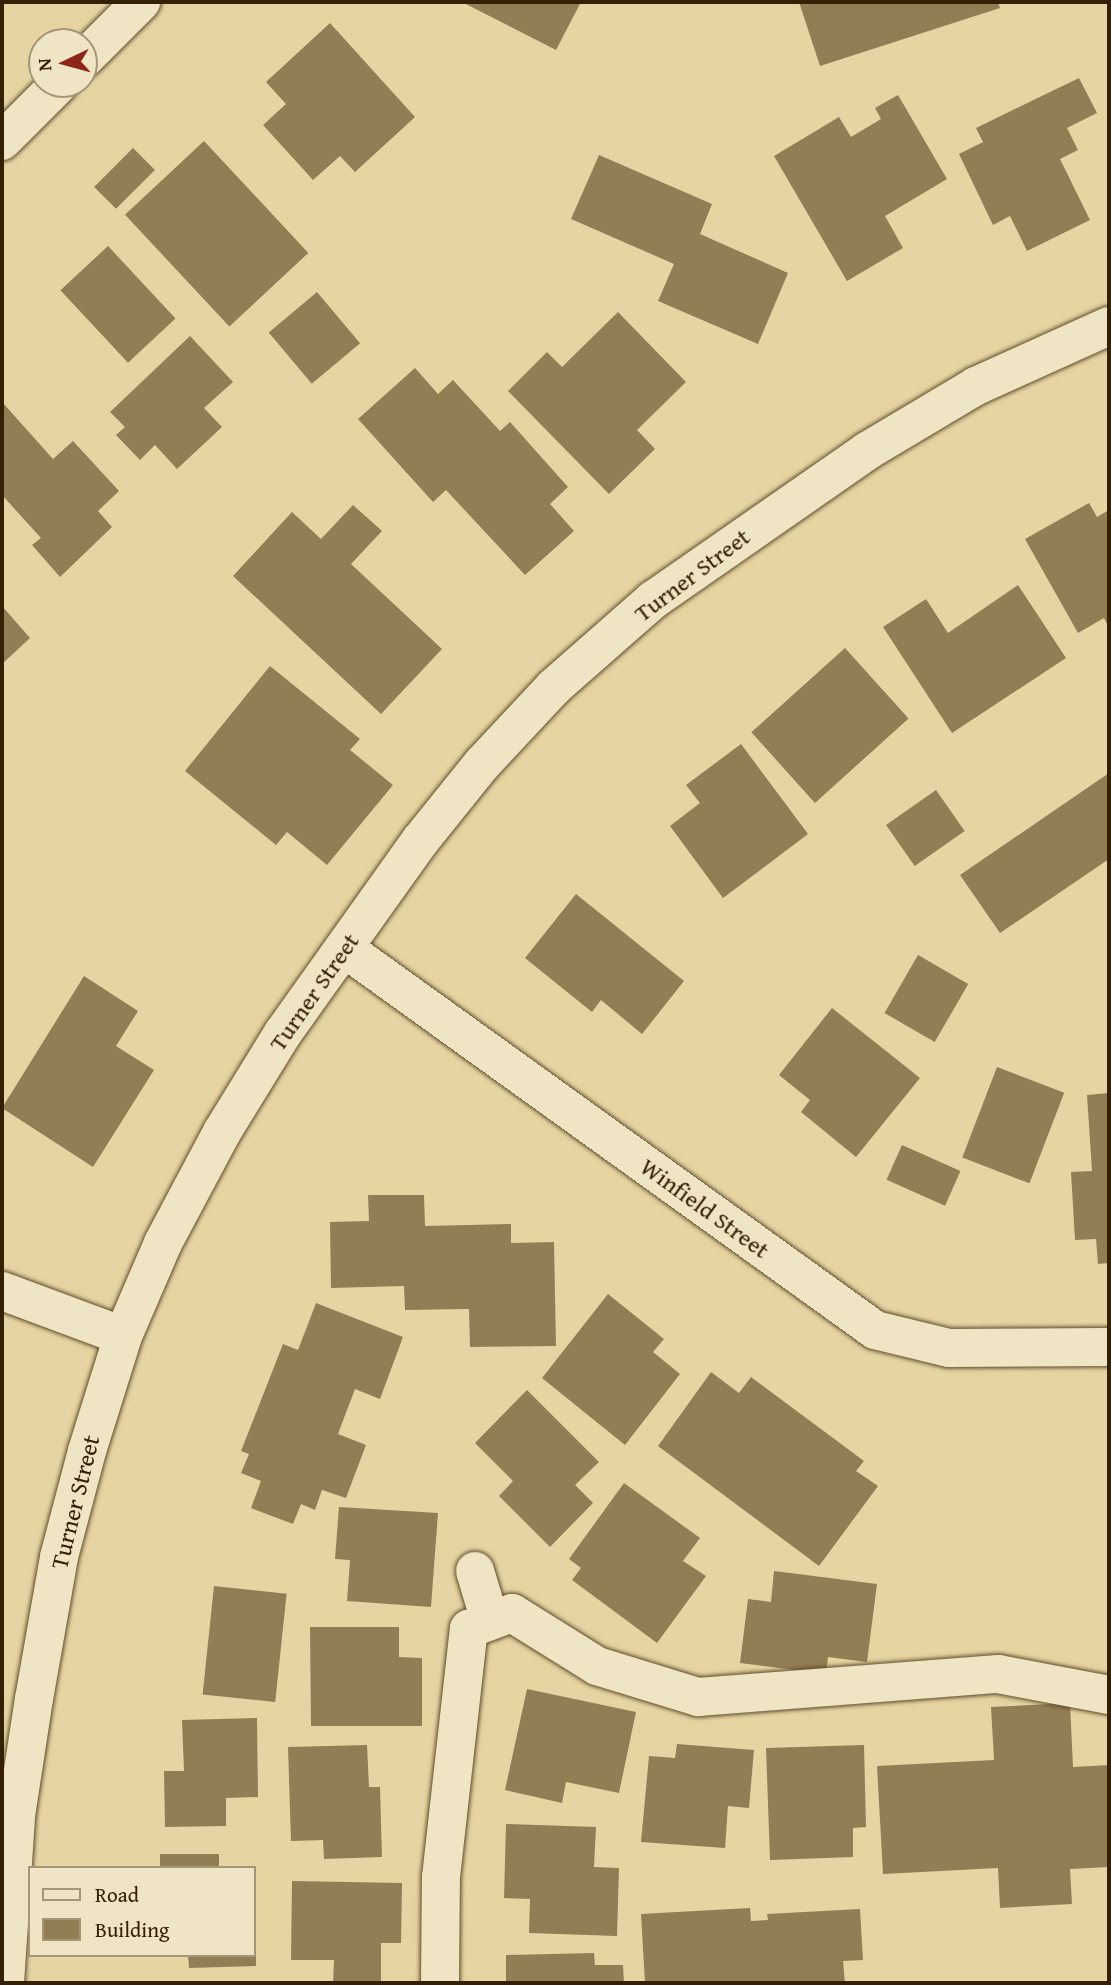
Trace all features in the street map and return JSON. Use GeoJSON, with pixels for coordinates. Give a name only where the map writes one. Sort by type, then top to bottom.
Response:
{"type":"FeatureCollection","features":[{"type":"Feature","properties":{"kind":"street"},"geometry":{"type":"LineString","coordinates":[[98,45],[141,2]]}},
{"type":"Feature","properties":{"kind":"street"},"geometry":{"type":"LineString","coordinates":[[2,141],[45,98]]}},
{"type":"Feature","properties":{"kind":"street","name":"Turner Street"},"geometry":{"type":"LineString","coordinates":[[5,1983],[16,1816],[57,1570],[87,1451],[123,1336],[163,1243],[222,1132],[283,1033],[482,764],[554,687],[653,600],[867,451],[976,386],[1109,326]]}},
{"type":"Feature","properties":{"kind":"street","name":"Winfield Street"},"geometry":{"type":"LineString","coordinates":[[344,948],[875,1330],[950,1348],[1109,1347]]}},
{"type":"Feature","properties":{"kind":"street"},"geometry":{"type":"LineString","coordinates":[[2,1291],[123,1336]]}},
{"type":"Feature","properties":{"kind":"street"},"geometry":{"type":"LineString","coordinates":[[475,1571],[490,1621]]}},
{"type":"Feature","properties":{"kind":"street"},"geometry":{"type":"LineString","coordinates":[[440,1983],[441,1877],[469,1629],[512,1614],[597,1666],[698,1697],[998,1674],[1109,1695]]}},
{"type":"Feature","properties":{"kind":"building"},"geometry":{"type":"Polygon","coordinates":[[[462,2],[581,2],[556,50],[462,2]]]}},
{"type":"Feature","properties":{"kind":"building"},"geometry":{"type":"Polygon","coordinates":[[[799,2],[998,2],[1000,8],[820,66],[799,2]]]}},
{"type":"Feature","properties":{"kind":"building"},"geometry":{"type":"Polygon","coordinates":[[[330,23],[415,117],[355,172],[340,156],[313,180],[263,125],[286,104],[266,82],[330,23]]]}},
{"type":"Feature","properties":{"kind":"building"},"geometry":{"type":"Polygon","coordinates":[[[1079,78],[1097,113],[1067,128],[1078,150],[1060,159],[1090,220],[1027,251],[1010,216],[993,225],[959,154],[983,142],[976,128],[1079,78]]]}},
{"type":"Feature","properties":{"kind":"building"},"geometry":{"type":"Polygon","coordinates":[[[898,95],[947,179],[885,216],[903,248],[847,281],[774,156],[839,117],[851,137],[881,119],[875,108],[898,95]]]}},
{"type":"Feature","properties":{"kind":"building"},"geometry":{"type":"Polygon","coordinates":[[[204,141],[308,253],[229,327],[125,215],[204,141]]]}},
{"type":"Feature","properties":{"kind":"building"},"geometry":{"type":"Polygon","coordinates":[[[133,148],[155,170],[116,209],[94,187],[133,148]]]}},
{"type":"Feature","properties":{"kind":"building"},"geometry":{"type":"Polygon","coordinates":[[[599,155],[712,204],[700,234],[788,273],[758,344],[658,301],[674,264],[571,219],[599,155]]]}},
{"type":"Feature","properties":{"kind":"building"},"geometry":{"type":"Polygon","coordinates":[[[108,246],[176,318],[128,363],[60,290],[108,246]]]}},
{"type":"Feature","properties":{"kind":"building"},"geometry":{"type":"Polygon","coordinates":[[[317,292],[360,343],[312,384],[269,332],[317,292]]]}},
{"type":"Feature","properties":{"kind":"building"},"geometry":{"type":"Polygon","coordinates":[[[618,312],[686,382],[637,430],[655,449],[609,494],[508,391],[547,352],[562,367],[618,312]]]}},
{"type":"Feature","properties":{"kind":"building"},"geometry":{"type":"Polygon","coordinates":[[[190,336],[233,382],[204,408],[222,427],[177,469],[155,445],[140,460],[116,435],[125,427],[110,412],[190,336]]]}},
{"type":"Feature","properties":{"kind":"building"},"geometry":{"type":"Polygon","coordinates":[[[415,368],[438,394],[453,380],[500,431],[510,422],[568,487],[550,504],[574,531],[525,575],[446,490],[433,502],[358,419],[415,368]]]}},
{"type":"Feature","properties":{"kind":"building"},"geometry":{"type":"Polygon","coordinates":[[[2,402],[53,459],[73,441],[119,491],[98,511],[112,527],[60,577],[32,545],[41,538],[2,495],[2,402]]]}},
{"type":"Feature","properties":{"kind":"building"},"geometry":{"type":"Polygon","coordinates":[[[1089,503],[1097,517],[1109,510],[1109,628],[1104,618],[1078,633],[1025,539],[1089,503]]]}},
{"type":"Feature","properties":{"kind":"building"},"geometry":{"type":"Polygon","coordinates":[[[353,505],[382,531],[351,564],[442,649],[381,714],[233,576],[292,512],[321,539],[353,505]]]}},
{"type":"Feature","properties":{"kind":"building"},"geometry":{"type":"Polygon","coordinates":[[[1018,585],[1066,658],[952,733],[883,627],[926,599],[948,633],[1018,585]]]}},
{"type":"Feature","properties":{"kind":"building"},"geometry":{"type":"Polygon","coordinates":[[[2,606],[30,638],[2,664],[2,606]]]}},
{"type":"Feature","properties":{"kind":"building"},"geometry":{"type":"Polygon","coordinates":[[[845,648],[909,719],[815,803],[751,732],[845,648]]]}},
{"type":"Feature","properties":{"kind":"building"},"geometry":{"type":"Polygon","coordinates":[[[270,666],[360,739],[350,750],[393,785],[327,865],[287,832],[276,845],[185,771],[270,666]]]}},
{"type":"Feature","properties":{"kind":"building"},"geometry":{"type":"Polygon","coordinates":[[[741,744],[808,834],[723,898],[670,826],[700,803],[686,785],[741,744]]]}},
{"type":"Feature","properties":{"kind":"building"},"geometry":{"type":"Polygon","coordinates":[[[1109,773],[1109,859],[1000,933],[960,875],[1109,773]]]}},
{"type":"Feature","properties":{"kind":"building"},"geometry":{"type":"Polygon","coordinates":[[[936,790],[965,831],[915,866],[886,825],[936,790]]]}},
{"type":"Feature","properties":{"kind":"building"},"geometry":{"type":"Polygon","coordinates":[[[576,894],[684,981],[642,1034],[601,1000],[592,1012],[525,958],[576,894]]]}},
{"type":"Feature","properties":{"kind":"building"},"geometry":{"type":"Polygon","coordinates":[[[918,955],[968,984],[935,1042],[884,1013],[918,955]]]}},
{"type":"Feature","properties":{"kind":"building"},"geometry":{"type":"Polygon","coordinates":[[[84,976],[138,1011],[116,1046],[154,1070],[93,1167],[2,1108],[84,976]]]}},
{"type":"Feature","properties":{"kind":"building"},"geometry":{"type":"Polygon","coordinates":[[[832,1008],[920,1078],[856,1157],[801,1112],[810,1100],[779,1075],[832,1008]]]}},
{"type":"Feature","properties":{"kind":"building"},"geometry":{"type":"Polygon","coordinates":[[[997,1067],[1064,1093],[1029,1183],[962,1158],[997,1067]]]}},
{"type":"Feature","properties":{"kind":"building"},"geometry":{"type":"Polygon","coordinates":[[[1109,1093],[1109,1263],[1098,1264],[1096,1239],[1075,1240],[1071,1172],[1092,1171],[1087,1095],[1109,1093]]]}},
{"type":"Feature","properties":{"kind":"building"},"geometry":{"type":"Polygon","coordinates":[[[902,1145],[960,1171],[945,1206],[887,1180],[902,1145]]]}},
{"type":"Feature","properties":{"kind":"building"},"geometry":{"type":"Polygon","coordinates":[[[368,1195],[424,1195],[425,1226],[511,1224],[511,1243],[554,1242],[556,1346],[470,1347],[469,1309],[405,1310],[404,1286],[331,1288],[330,1222],[369,1221],[368,1195]]]}},
{"type":"Feature","properties":{"kind":"building"},"geometry":{"type":"Polygon","coordinates":[[[608,1294],[664,1339],[653,1352],[680,1374],[625,1445],[542,1378],[608,1294]]]}},
{"type":"Feature","properties":{"kind":"building"},"geometry":{"type":"Polygon","coordinates":[[[316,1303],[403,1337],[380,1399],[355,1389],[338,1434],[366,1445],[346,1498],[322,1490],[315,1510],[301,1504],[293,1524],[251,1508],[261,1481],[241,1473],[249,1454],[241,1451],[283,1344],[298,1350],[316,1303]]]}},
{"type":"Feature","properties":{"kind":"building"},"geometry":{"type":"Polygon","coordinates":[[[711,1372],[739,1393],[751,1377],[864,1461],[856,1471],[878,1486],[819,1566],[658,1446],[711,1372]]]}},
{"type":"Feature","properties":{"kind":"building"},"geometry":{"type":"Polygon","coordinates":[[[527,1390],[599,1462],[575,1485],[593,1503],[550,1547],[499,1496],[513,1481],[475,1443],[527,1390]]]}},
{"type":"Feature","properties":{"kind":"building"},"geometry":{"type":"Polygon","coordinates":[[[624,1483],[700,1538],[683,1561],[706,1576],[657,1643],[572,1580],[581,1568],[569,1559],[624,1483]]]}},
{"type":"Feature","properties":{"kind":"building"},"geometry":{"type":"Polygon","coordinates":[[[339,1507],[438,1513],[431,1607],[347,1601],[350,1560],[335,1559],[339,1507]]]}},
{"type":"Feature","properties":{"kind":"building"},"geometry":{"type":"Polygon","coordinates":[[[774,1571],[877,1584],[867,1662],[828,1657],[826,1674],[740,1663],[748,1599],[771,1602],[774,1571]]]}},
{"type":"Feature","properties":{"kind":"building"},"geometry":{"type":"Polygon","coordinates":[[[214,1586],[287,1594],[275,1702],[203,1694],[214,1586]]]}},
{"type":"Feature","properties":{"kind":"building"},"geometry":{"type":"Polygon","coordinates":[[[310,1627],[399,1627],[399,1657],[422,1658],[422,1726],[311,1726],[310,1627]]]}},
{"type":"Feature","properties":{"kind":"building"},"geometry":{"type":"Polygon","coordinates":[[[527,1689],[636,1712],[619,1793],[566,1782],[562,1803],[505,1790],[527,1689]]]}},
{"type":"Feature","properties":{"kind":"building"},"geometry":{"type":"Polygon","coordinates":[[[1070,1703],[1073,1767],[1109,1765],[1109,1867],[1070,1869],[1072,1904],[1000,1908],[998,1868],[883,1874],[877,1766],[994,1760],[991,1707],[1070,1703]]]}},
{"type":"Feature","properties":{"kind":"building"},"geometry":{"type":"Polygon","coordinates":[[[257,1718],[258,1797],[226,1798],[226,1826],[165,1827],[164,1771],[184,1771],[182,1720],[257,1718]]]}},
{"type":"Feature","properties":{"kind":"building"},"geometry":{"type":"Polygon","coordinates":[[[677,1744],[754,1750],[749,1808],[728,1806],[725,1848],[641,1842],[649,1756],[675,1758],[677,1744]]]}},
{"type":"Feature","properties":{"kind":"building"},"geometry":{"type":"Polygon","coordinates":[[[367,1745],[369,1787],[380,1787],[382,1857],[324,1859],[323,1840],[291,1841],[288,1747],[367,1745]]]}},
{"type":"Feature","properties":{"kind":"building"},"geometry":{"type":"Polygon","coordinates":[[[864,1745],[866,1827],[853,1828],[853,1857],[770,1860],[766,1748],[864,1745]]]}},
{"type":"Feature","properties":{"kind":"building"},"geometry":{"type":"Polygon","coordinates":[[[506,1824],[596,1827],[594,1867],[619,1868],[617,1936],[529,1933],[530,1899],[504,1898],[506,1824]]]}},
{"type":"Feature","properties":{"kind":"building"},"geometry":{"type":"Polygon","coordinates":[[[160,1854],[219,1854],[219,1866],[160,1866],[160,1854]]]}},
{"type":"Feature","properties":{"kind":"building"},"geometry":{"type":"Polygon","coordinates":[[[292,1881],[402,1883],[401,1943],[381,1943],[381,1983],[333,1983],[334,1960],[291,1960],[292,1881]]]}},
{"type":"Feature","properties":{"kind":"building"},"geometry":{"type":"Polygon","coordinates":[[[750,1908],[751,1921],[768,1920],[767,1914],[860,1909],[863,1960],[843,1961],[845,1983],[645,1983],[641,1914],[750,1908]]]}},
{"type":"Feature","properties":{"kind":"building"},"geometry":{"type":"Polygon","coordinates":[[[594,1953],[595,1965],[623,1965],[624,1983],[506,1983],[506,1955],[594,1953]]]}},
{"type":"Feature","properties":{"kind":"building"},"geometry":{"type":"Polygon","coordinates":[[[188,1957],[256,1957],[256,1966],[189,1968],[188,1957]]]}}]}
